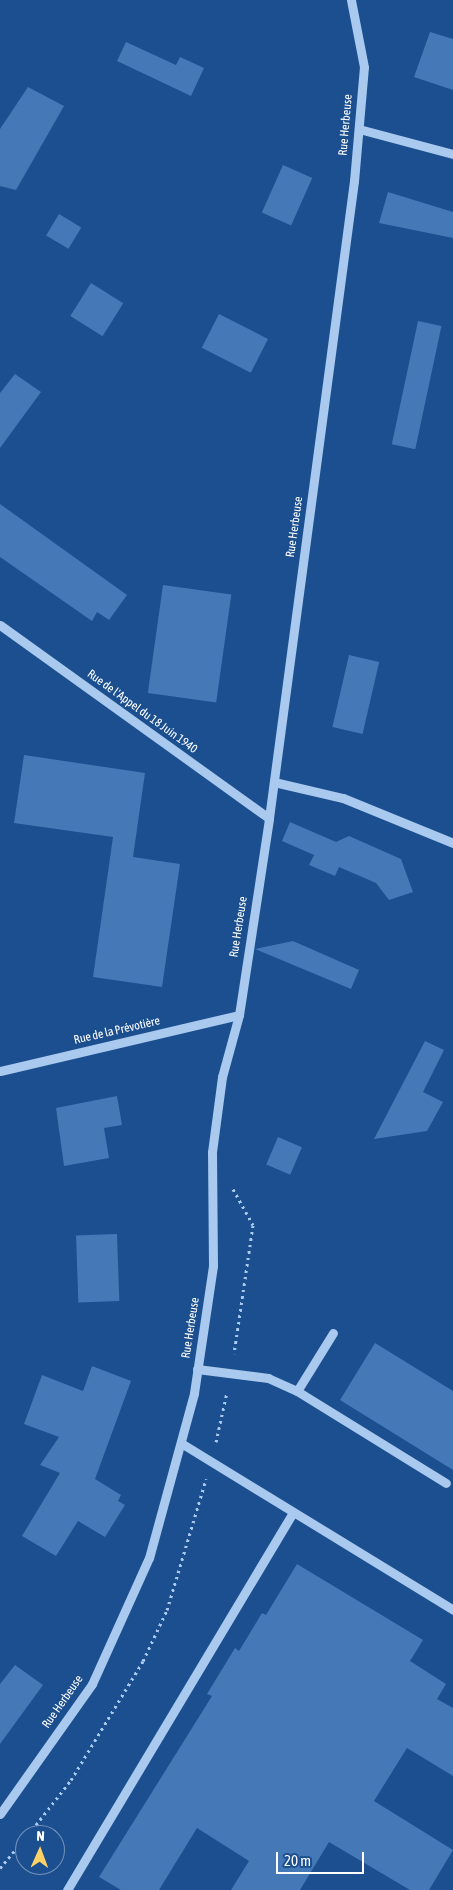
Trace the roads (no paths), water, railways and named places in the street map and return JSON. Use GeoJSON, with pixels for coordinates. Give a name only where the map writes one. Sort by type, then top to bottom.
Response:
{"type":"FeatureCollection","features":[{"type":"Feature","properties":{"kind":"street","name":"Rue Herbeuse"},"geometry":{"type":"LineString","coordinates":[[0,1814],[92,1684],[149,1558],[181,1443],[197,1369],[214,1266],[212,1152],[222,1077],[239,1015],[269,818],[359,129],[364,67],[351,0]]}},
{"type":"Feature","properties":{"kind":"street"},"geometry":{"type":"LineString","coordinates":[[359,129],[453,154]]}},
{"type":"Feature","properties":{"kind":"street","name":"Rue de l'Appel du 18 Juin 1940"},"geometry":{"type":"LineString","coordinates":[[0,625],[269,818]]}},
{"type":"Feature","properties":{"kind":"street"},"geometry":{"type":"LineString","coordinates":[[274,782],[343,798],[453,843]]}},
{"type":"Feature","properties":{"kind":"street","name":"Rue de la Prévotière"},"geometry":{"type":"LineString","coordinates":[[0,1071],[239,1015]]}},
{"type":"Feature","properties":{"kind":"street"},"geometry":{"type":"LineString","coordinates":[[297,1391],[333,1333]]}},
{"type":"Feature","properties":{"kind":"street"},"geometry":{"type":"LineString","coordinates":[[197,1369],[268,1378],[297,1391],[446,1483]]}},
{"type":"Feature","properties":{"kind":"street"},"geometry":{"type":"LineString","coordinates":[[181,1443],[453,1610]]}},
{"type":"Feature","properties":{"kind":"street"},"geometry":{"type":"LineString","coordinates":[[67,1890],[294,1512]]}}]}
